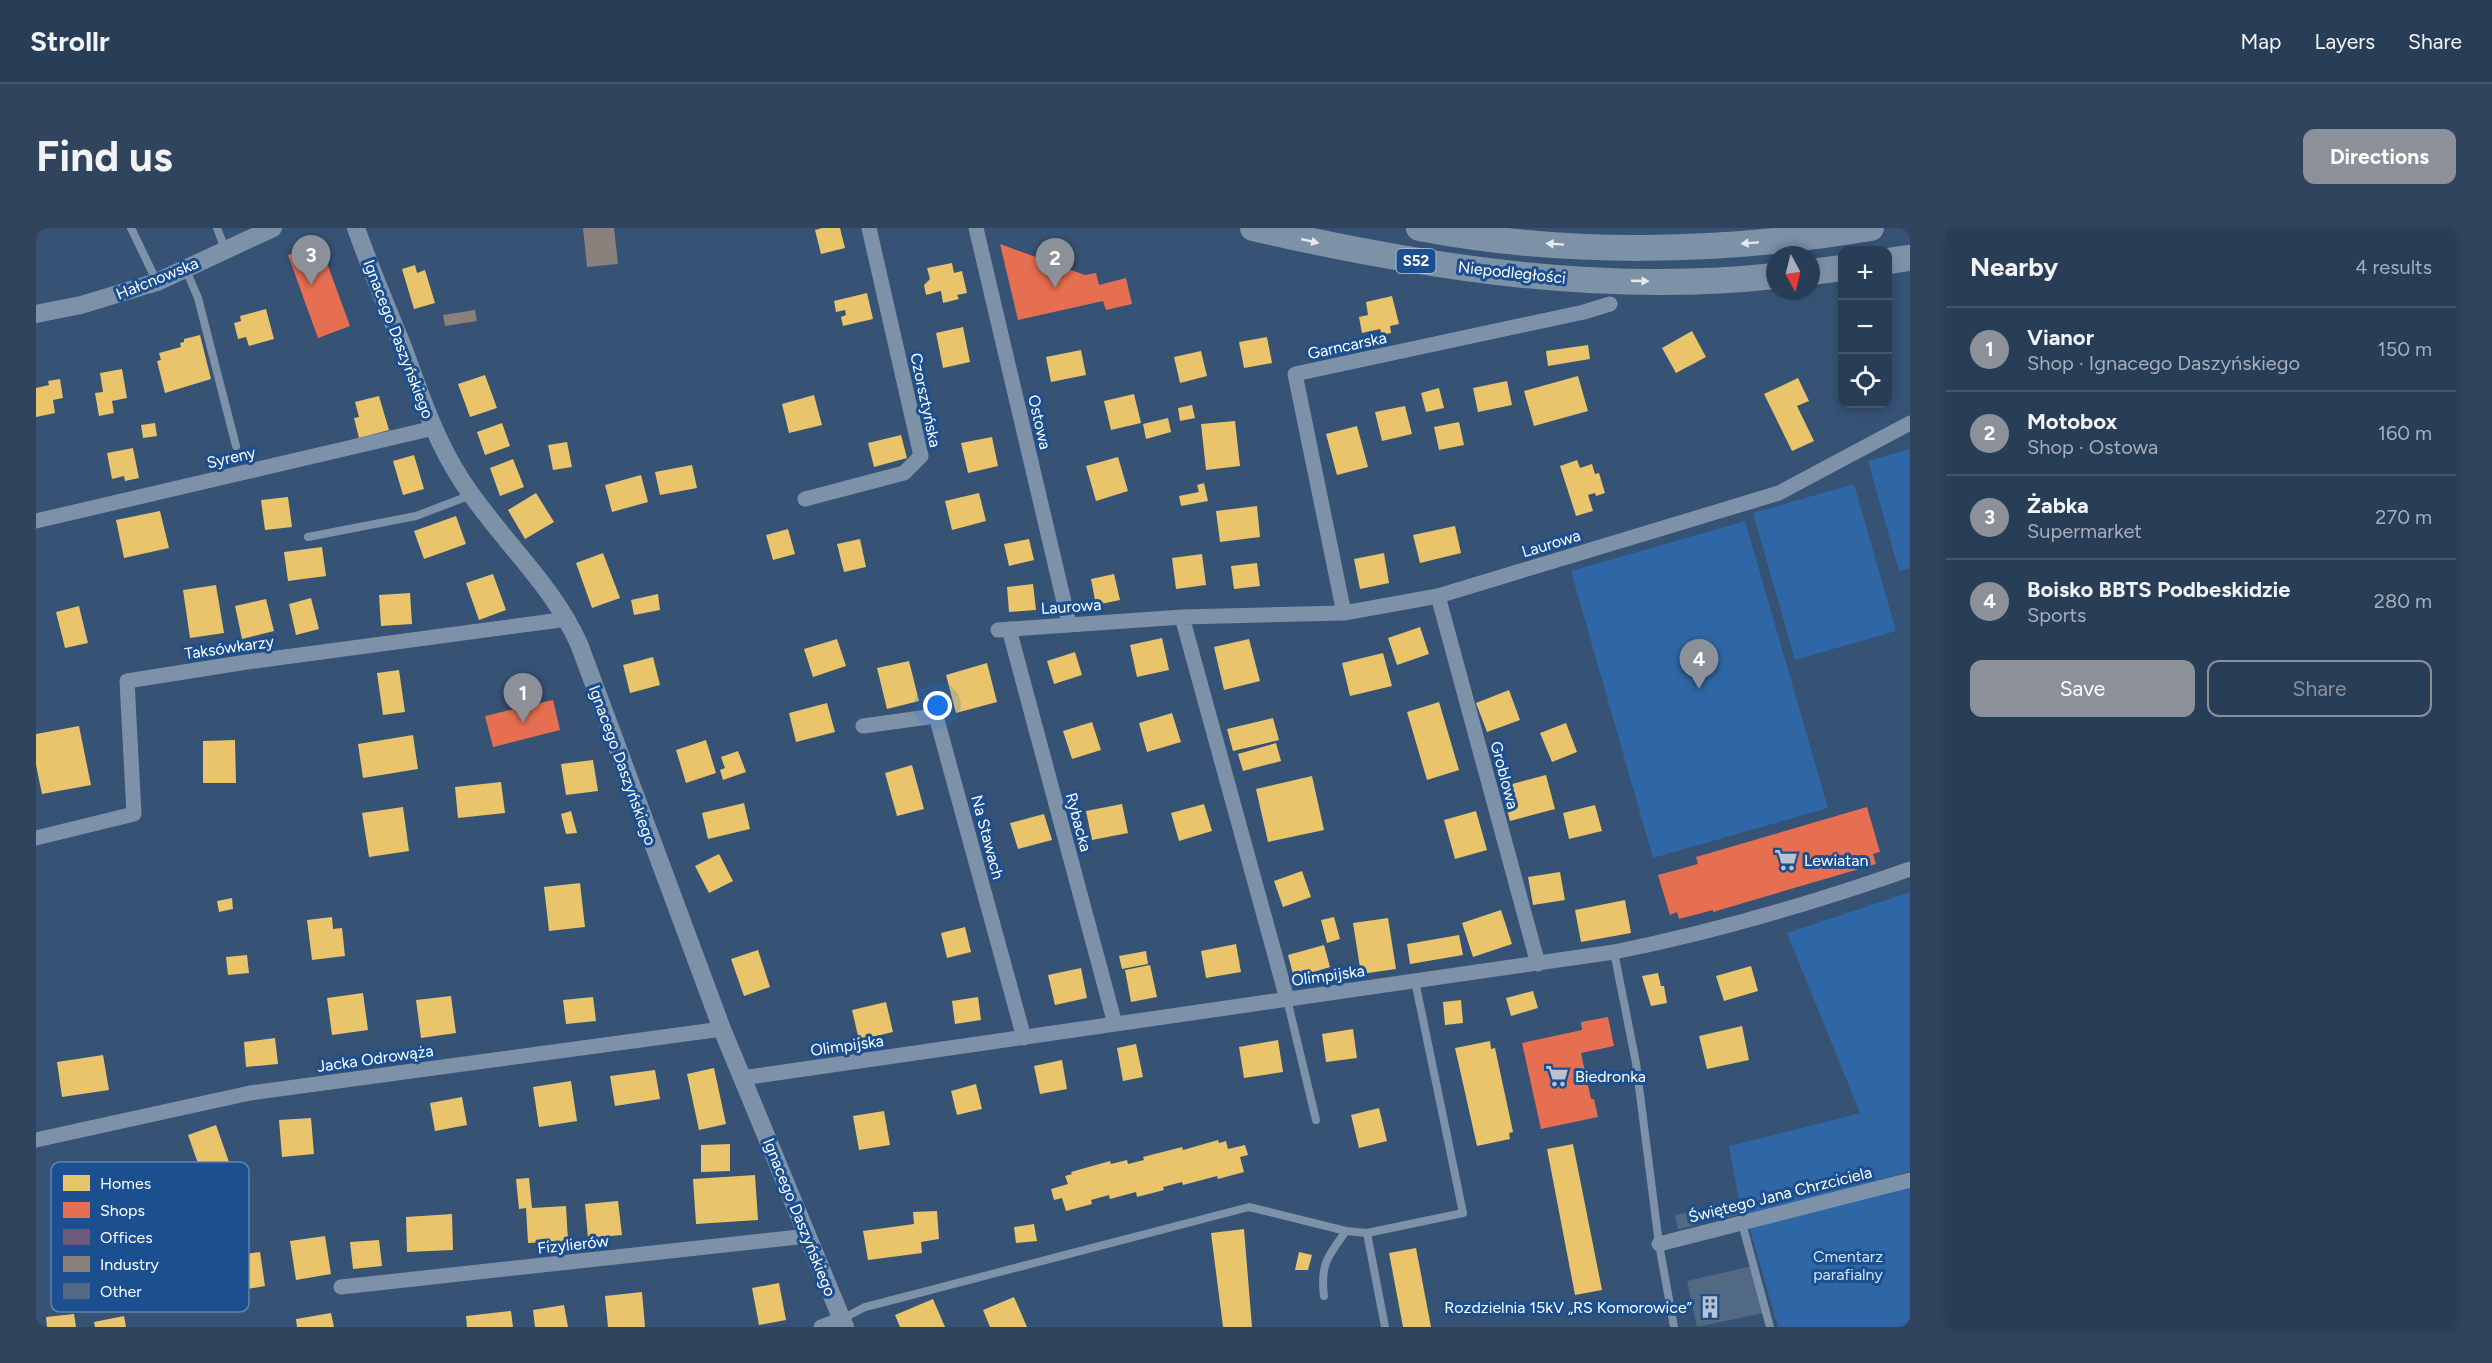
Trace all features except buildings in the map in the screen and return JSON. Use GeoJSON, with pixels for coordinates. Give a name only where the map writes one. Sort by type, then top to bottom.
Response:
{"type":"FeatureCollection","features":[{"type":"Feature","properties":{"kind":"highway","name":"Niepodległości"},"geometry":{"type":"LineString","coordinates":[[1253,228],[1335,247],[1494,272],[1660,282],[1766,276]]}},
{"type":"Feature","properties":{"kind":"highway","name":"Niepodległości"},"geometry":{"type":"LineString","coordinates":[[1419,228],[1501,240],[1585,246],[1664,248],[1751,243],[1870,228]]}},
{"type":"Feature","properties":{"kind":"highway"},"geometry":{"type":"LineString","coordinates":[[1892,260],[1910,258]]}},
{"type":"Feature","properties":{"kind":"highway"},"geometry":{"type":"LineString","coordinates":[[1820,271],[1838,269]]}},
{"type":"Feature","properties":{"kind":"street","name":"Hałcnowska"},"geometry":{"type":"LineString","coordinates":[[36,314],[81,305],[158,282],[273,228]]}},
{"type":"Feature","properties":{"kind":"street","name":"Ignacego Daszyńskiego"},"geometry":{"type":"LineString","coordinates":[[356,228],[434,428],[448,458],[471,495],[551,594],[568,620],[579,644],[722,1029],[844,1323]]}},
{"type":"Feature","properties":{"kind":"street","name":"Czorsztyńska"},"geometry":{"type":"LineString","coordinates":[[805,499],[904,473],[921,456],[869,228]]}},
{"type":"Feature","properties":{"kind":"street","name":"Ostowa"},"geometry":{"type":"LineString","coordinates":[[976,228],[1069,623]]}},
{"type":"Feature","properties":{"kind":"street","name":"Garncarska"},"geometry":{"type":"LineString","coordinates":[[1344,613],[1295,374],[1584,312],[1610,304]]}},
{"type":"Feature","properties":{"kind":"street","name":"Laurowa"},"geometry":{"type":"LineString","coordinates":[[1004,630],[1069,623],[1182,617],[1344,613],[1438,596],[1779,493],[1910,423]]}},
{"type":"Feature","properties":{"kind":"street","name":"Syreny"},"geometry":{"type":"LineString","coordinates":[[36,521],[434,428]]}},
{"type":"Feature","properties":{"kind":"street","name":"Groblowa"},"geometry":{"type":"LineString","coordinates":[[1438,596],[1538,964]]}},
{"type":"Feature","properties":{"kind":"street"},"geometry":{"type":"LineString","coordinates":[[1182,617],[1287,999]]}},
{"type":"Feature","properties":{"kind":"street","name":"Taksówkarzy"},"geometry":{"type":"LineString","coordinates":[[36,837],[134,814],[127,681],[247,662],[568,620]]}},
{"type":"Feature","properties":{"kind":"street","name":"Rybacka"},"geometry":{"type":"LineString","coordinates":[[1004,630],[1115,1024]]}},
{"type":"Feature","properties":{"kind":"street","name":"Na Stawach"},"geometry":{"type":"LineString","coordinates":[[863,726],[936,716],[1024,1038]]}},
{"type":"Feature","properties":{"kind":"street","name":"Olimpijska"},"geometry":{"type":"LineString","coordinates":[[742,1078],[1538,964],[1614,951],[1735,924],[1837,894],[1910,869]]}},
{"type":"Feature","properties":{"kind":"street","name":"Jacka Odrowąża"},"geometry":{"type":"LineString","coordinates":[[36,1140],[250,1093],[722,1029]]}},
{"type":"Feature","properties":{"kind":"street","name":"Świętego Jana Chrzciciela"},"geometry":{"type":"LineString","coordinates":[[1659,1244],[1910,1180]]}},
{"type":"Feature","properties":{"kind":"street","name":"Fizylierów"},"geometry":{"type":"LineString","coordinates":[[341,1287],[808,1236]]}},
{"type":"Feature","properties":{"kind":"street"},"geometry":{"type":"LineString","coordinates":[[821,1327],[844,1323]]}},
{"type":"Feature","properties":{"kind":"lane"},"geometry":{"type":"LineString","coordinates":[[131,228],[158,282]]}},
{"type":"Feature","properties":{"kind":"lane"},"geometry":{"type":"LineString","coordinates":[[217,228],[225,250]]}},
{"type":"Feature","properties":{"kind":"lane"},"geometry":{"type":"LineString","coordinates":[[185,269],[198,298],[236,446]]}},
{"type":"Feature","properties":{"kind":"lane"},"geometry":{"type":"LineString","coordinates":[[308,537],[416,516],[471,495]]}},
{"type":"Feature","properties":{"kind":"lane"},"geometry":{"type":"LineString","coordinates":[[1614,951],[1636,1063],[1659,1244],[1674,1327]]}},
{"type":"Feature","properties":{"kind":"lane"},"geometry":{"type":"LineString","coordinates":[[844,1323],[865,1307],[1249,1207],[1346,1231],[1367,1233],[1463,1213],[1415,981]]}},
{"type":"Feature","properties":{"kind":"lane"},"geometry":{"type":"LineString","coordinates":[[1287,999],[1316,1120]]}},
{"type":"Feature","properties":{"kind":"lane"},"geometry":{"type":"LineString","coordinates":[[1742,1223],[1770,1327]]}},
{"type":"Feature","properties":{"kind":"lane"},"geometry":{"type":"LineString","coordinates":[[1324,1296],[1323,1267],[1346,1231]]}},
{"type":"Feature","properties":{"kind":"lane"},"geometry":{"type":"LineString","coordinates":[[1367,1233],[1385,1327]]}},
{"type":"Feature","properties":{"kind":"green space"},"geometry":{"type":"Polygon","coordinates":[[[1910,449],[1910,568],[1899,571],[1868,461],[1910,449]]]}},
{"type":"Feature","properties":{"kind":"green space"},"geometry":{"type":"Polygon","coordinates":[[[1854,484],[1896,631],[1795,660],[1753,513],[1854,484]]]}},
{"type":"Feature","properties":{"kind":"green space"},"geometry":{"type":"Polygon","coordinates":[[[1745,521],[1828,808],[1653,858],[1571,571],[1745,521]]]}},
{"type":"Feature","properties":{"kind":"green space"},"geometry":{"type":"Polygon","coordinates":[[[1910,892],[1910,1171],[1742,1217],[1729,1146],[1860,1113],[1787,933],[1910,892]]]}},
{"type":"Feature","properties":{"kind":"green space","name":"Cmentarz parafialny"},"geometry":{"type":"Polygon","coordinates":[[[1910,1186],[1910,1327],[1778,1327],[1749,1226],[1910,1186]]]}},
{"type":"Feature","properties":{"kind":"place","name":"Żabka"},"geometry":{"type":"Point","coordinates":[311,285]}},
{"type":"Feature","properties":{"kind":"place","name":"Motobox"},"geometry":{"type":"Point","coordinates":[1055,288]}},
{"type":"Feature","properties":{"kind":"place","name":"Boisko BBTS Podbeskidzie"},"geometry":{"type":"Point","coordinates":[1699,689]}},
{"type":"Feature","properties":{"kind":"place","name":"Vianor"},"geometry":{"type":"Point","coordinates":[523,723]}},
{"type":"Feature","properties":{"kind":"place","name":"Lewiatan"},"geometry":{"type":"Point","coordinates":[1786,860]}},
{"type":"Feature","properties":{"kind":"place","name":"Biedronka"},"geometry":{"type":"Point","coordinates":[1557,1076]}},
{"type":"Feature","properties":{"kind":"place","name":"Rozdzielnia 15kV „RS Komorowice”"},"geometry":{"type":"Point","coordinates":[1710,1307]}}]}
